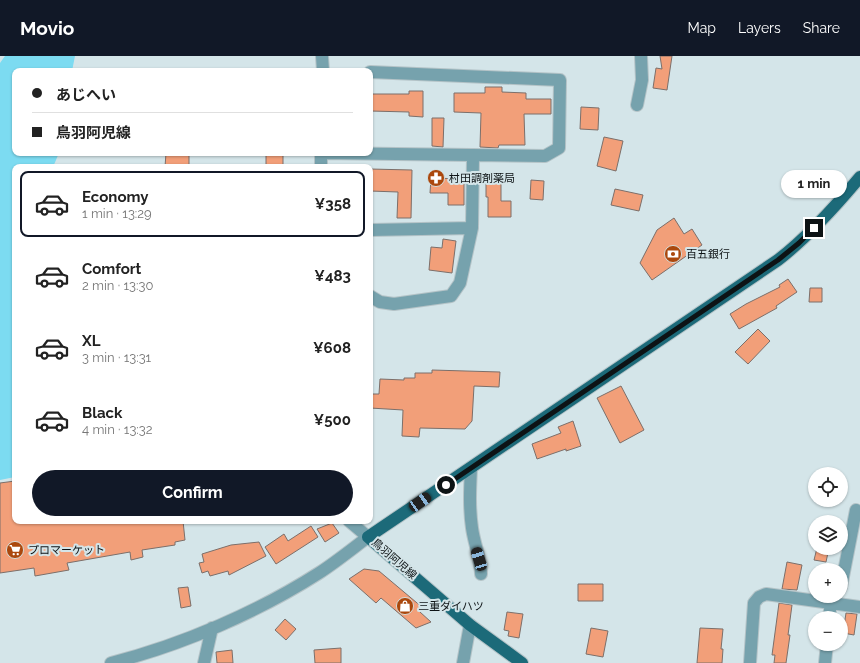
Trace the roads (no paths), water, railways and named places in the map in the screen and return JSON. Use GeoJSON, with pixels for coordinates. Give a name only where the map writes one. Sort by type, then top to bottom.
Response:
{"type":"FeatureCollection","features":[{"type":"Feature","properties":{"kind":"main road","name":"鳥羽阿児線"},"geometry":{"type":"LineString","coordinates":[[522,663],[470,625],[368,537],[778,260],[799,243],[842,199],[860,177]]}},
{"type":"Feature","properties":{"kind":"street"},"geometry":{"type":"LineString","coordinates":[[322,56],[323,68]]}},
{"type":"Feature","properties":{"kind":"street"},"geometry":{"type":"LineString","coordinates":[[637,105],[642,80],[641,56]]}},
{"type":"Feature","properties":{"kind":"street"},"geometry":{"type":"LineString","coordinates":[[373,72],[560,80],[559,148],[545,156],[373,154]]}},
{"type":"Feature","properties":{"kind":"street"},"geometry":{"type":"LineString","coordinates":[[373,298],[380,302],[394,304],[451,296],[460,283],[472,228],[473,156]]}},
{"type":"Feature","properties":{"kind":"street"},"geometry":{"type":"LineString","coordinates":[[373,230],[472,228]]}},
{"type":"Feature","properties":{"kind":"street"},"geometry":{"type":"LineString","coordinates":[[471,468],[469,500],[472,528],[481,567],[481,574]]}},
{"type":"Feature","properties":{"kind":"street"},"geometry":{"type":"LineString","coordinates":[[846,563],[856,510]]}},
{"type":"Feature","properties":{"kind":"street"},"geometry":{"type":"LineString","coordinates":[[111,663],[195,636],[263,605],[320,573],[368,537],[353,524]]}},
{"type":"Feature","properties":{"kind":"street"},"geometry":{"type":"LineString","coordinates":[[750,663],[754,604],[759,596],[766,594],[808,598]]}},
{"type":"Feature","properties":{"kind":"street"},"geometry":{"type":"LineString","coordinates":[[844,603],[860,607]]}},
{"type":"Feature","properties":{"kind":"street"},"geometry":{"type":"LineString","coordinates":[[463,663],[470,625]]}},
{"type":"Feature","properties":{"kind":"street"},"geometry":{"type":"LineString","coordinates":[[204,663],[212,628]]}},
{"type":"Feature","properties":{"kind":"street"},"geometry":{"type":"LineString","coordinates":[[825,663],[826,651]]}},
{"type":"Feature","properties":{"kind":"place","name":"村田調剤薬局"},"geometry":{"type":"Point","coordinates":[436,178]}},
{"type":"Feature","properties":{"kind":"place","name":"百五銀行"},"geometry":{"type":"Point","coordinates":[673,254]}},
{"type":"Feature","properties":{"kind":"place","name":"プロマーケット"},"geometry":{"type":"Point","coordinates":[15,550]}},
{"type":"Feature","properties":{"kind":"place","name":"三重ダイハツ"},"geometry":{"type":"Point","coordinates":[405,606]}}]}
